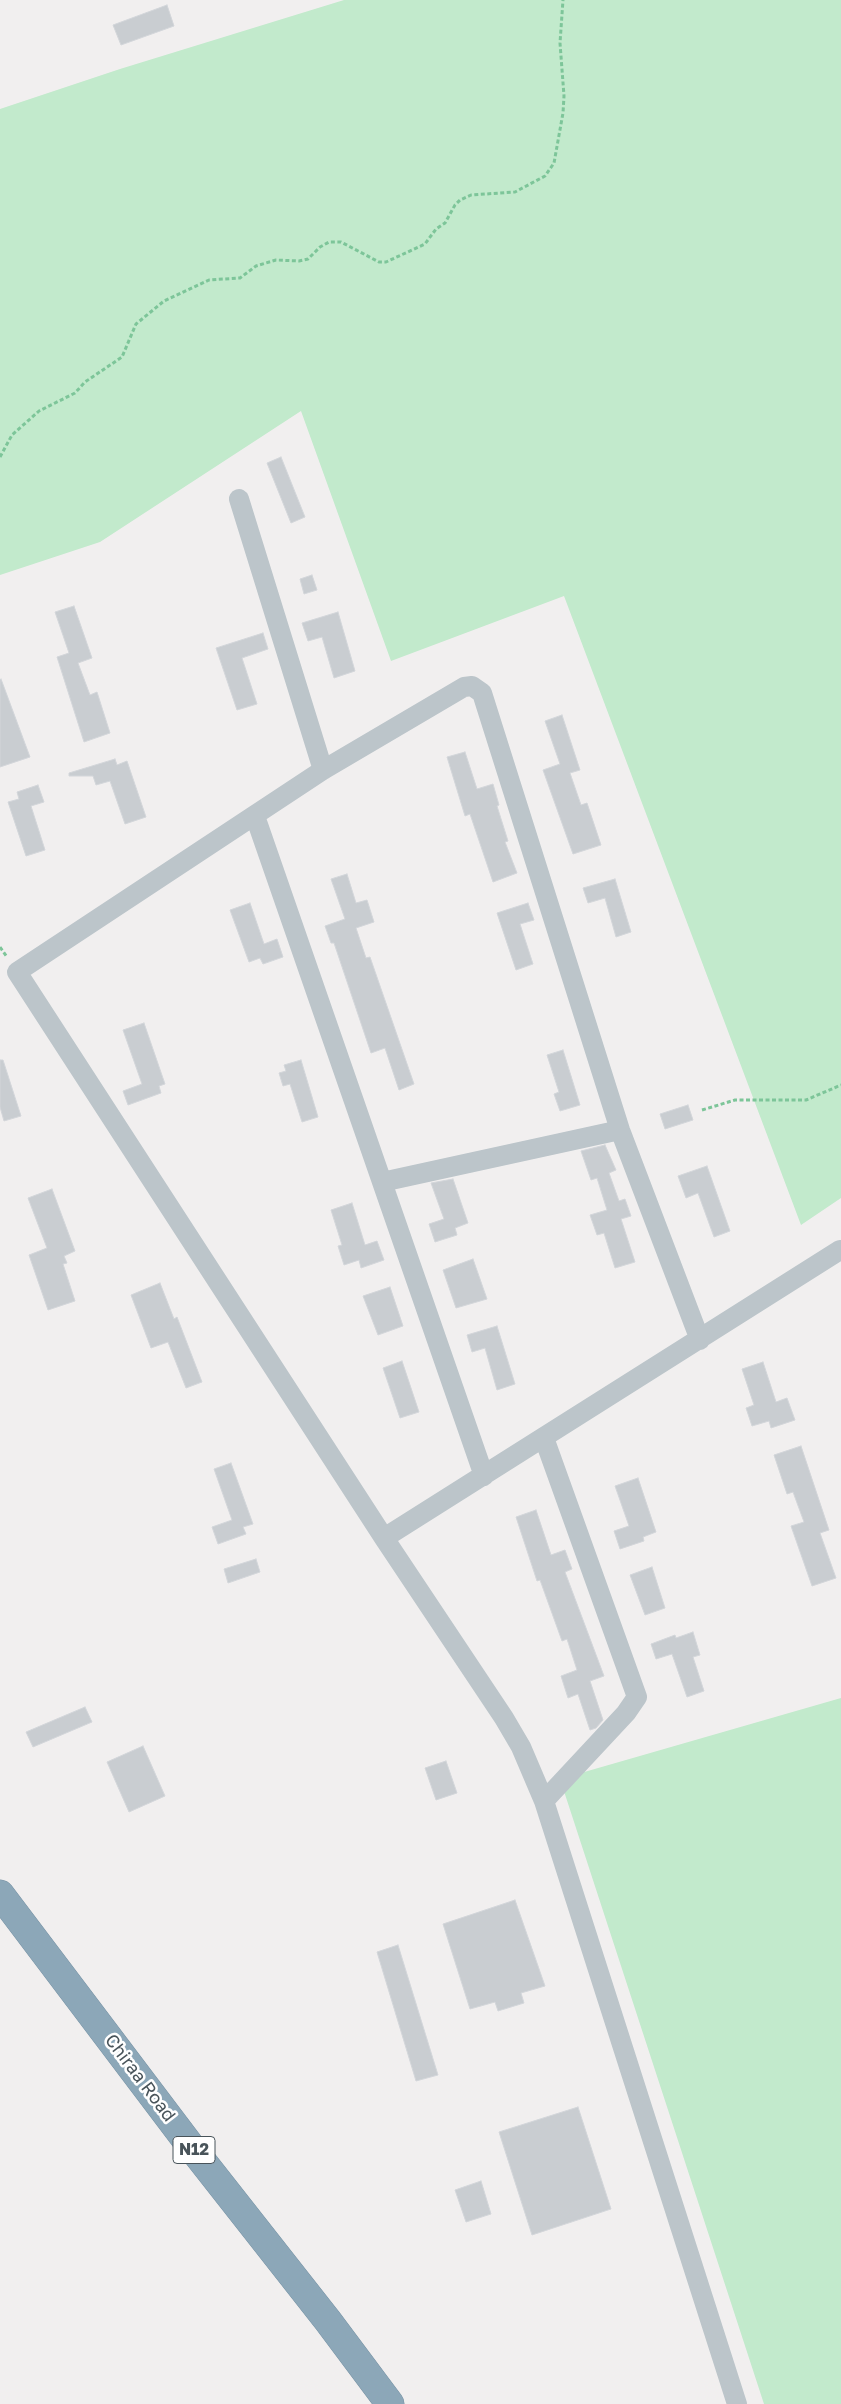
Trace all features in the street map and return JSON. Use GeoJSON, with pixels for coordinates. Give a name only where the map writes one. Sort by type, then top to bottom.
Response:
{"type":"FeatureCollection","features":[{"type":"Feature","properties":{"kind":"highway","name":"Chiraa Road"},"geometry":{"type":"LineString","coordinates":[[3,1902],[192,2148],[328,2320],[390,2404]]}},
{"type":"Feature","properties":{"kind":"street"},"geometry":{"type":"LineString","coordinates":[[240,499],[323,770]]}},
{"type":"Feature","properties":{"kind":"street"},"geometry":{"type":"LineString","coordinates":[[700,1340],[620,1130],[482,693],[472,686],[464,687],[323,770],[17,972],[384,1538],[504,1718],[521,1747],[544,1800],[737,2404]]}},
{"type":"Feature","properties":{"kind":"street"},"geometry":{"type":"LineString","coordinates":[[255,816],[484,1476]]}},
{"type":"Feature","properties":{"kind":"street"},"geometry":{"type":"LineString","coordinates":[[382,1182],[620,1130]]}},
{"type":"Feature","properties":{"kind":"street"},"geometry":{"type":"LineString","coordinates":[[384,1538],[840,1250]]}},
{"type":"Feature","properties":{"kind":"street"},"geometry":{"type":"LineString","coordinates":[[544,1438],[637,1697],[626,1713],[544,1800]]}},
{"type":"Feature","properties":{"kind":"path"},"geometry":{"type":"LineString","coordinates":[[0,457],[12,435],[39,411],[75,393],[85,382],[122,357],[136,324],[164,301],[209,280],[240,278],[256,266],[276,260],[299,261],[308,259],[320,247],[329,242],[341,242],[379,262],[386,262],[425,244],[436,229],[445,223],[460,200],[471,195],[515,192],[545,176],[554,163],[563,113],[564,96],[560,43],[563,0]]}},
{"type":"Feature","properties":{"kind":"path"},"geometry":{"type":"LineString","coordinates":[[702,1110],[735,1100],[806,1100],[841,1085]]}},
{"type":"Feature","properties":{"kind":"green space"},"geometry":{"type":"Polygon","coordinates":[[[344,0],[841,0],[841,1198],[801,1225],[564,596],[391,661],[301,411],[100,542],[0,575],[0,109],[120,69],[344,0]]]}},
{"type":"Feature","properties":{"kind":"green space"},"geometry":{"type":"Polygon","coordinates":[[[841,1698],[841,2404],[764,2404],[560,1779],[841,1698]]]}},
{"type":"Feature","properties":{"kind":"building"},"geometry":{"type":"Polygon","coordinates":[[[167,5],[174,26],[121,45],[113,25],[167,5]]]}},
{"type":"Feature","properties":{"kind":"building"},"geometry":{"type":"Polygon","coordinates":[[[281,457],[305,517],[291,523],[267,463],[281,457]]]}},
{"type":"Feature","properties":{"kind":"building"},"geometry":{"type":"Polygon","coordinates":[[[312,575],[317,590],[304,594],[300,579],[312,575]]]}},
{"type":"Feature","properties":{"kind":"building"},"geometry":{"type":"Polygon","coordinates":[[[74,606],[92,658],[78,663],[90,695],[97,692],[110,733],[84,742],[57,657],[69,653],[55,612],[74,606]]]}},
{"type":"Feature","properties":{"kind":"building"},"geometry":{"type":"Polygon","coordinates":[[[338,612],[355,671],[334,678],[322,637],[308,641],[302,623],[338,612]]]}},
{"type":"Feature","properties":{"kind":"building"},"geometry":{"type":"Polygon","coordinates":[[[263,633],[268,649],[242,658],[257,704],[237,710],[216,648],[263,633]]]}},
{"type":"Feature","properties":{"kind":"building"},"geometry":{"type":"Polygon","coordinates":[[[0,680],[30,757],[0,767],[0,680]]]}},
{"type":"Feature","properties":{"kind":"building"},"geometry":{"type":"Polygon","coordinates":[[[562,715],[580,770],[570,773],[581,805],[587,803],[601,845],[573,854],[543,770],[560,764],[545,721],[562,715]]]}},
{"type":"Feature","properties":{"kind":"building"},"geometry":{"type":"Polygon","coordinates":[[[465,752],[477,789],[493,784],[499,805],[497,806],[508,841],[505,842],[517,873],[493,882],[470,814],[465,816],[447,757],[465,752]]]}},
{"type":"Feature","properties":{"kind":"building"},"geometry":{"type":"Polygon","coordinates":[[[115,759],[117,765],[127,761],[146,817],[125,824],[110,781],[96,785],[93,776],[69,776],[69,773],[115,759]]]}},
{"type":"Feature","properties":{"kind":"building"},"geometry":{"type":"Polygon","coordinates":[[[38,785],[44,802],[31,806],[45,850],[26,856],[8,802],[19,799],[17,792],[38,785]]]}},
{"type":"Feature","properties":{"kind":"building"},"geometry":{"type":"Polygon","coordinates":[[[347,874],[356,903],[367,900],[374,922],[356,928],[366,958],[370,957],[414,1084],[399,1090],[385,1048],[371,1053],[334,943],[331,943],[325,926],[345,919],[331,879],[347,874]]]}},
{"type":"Feature","properties":{"kind":"building"},"geometry":{"type":"Polygon","coordinates":[[[615,879],[631,932],[616,937],[605,898],[588,903],[583,888],[615,879]]]}},
{"type":"Feature","properties":{"kind":"building"},"geometry":{"type":"Polygon","coordinates":[[[250,903],[264,944],[277,939],[283,957],[263,964],[260,958],[249,962],[230,910],[250,903]]]}},
{"type":"Feature","properties":{"kind":"building"},"geometry":{"type":"Polygon","coordinates":[[[528,903],[534,920],[520,924],[533,964],[516,970],[497,913],[528,903]]]}},
{"type":"Feature","properties":{"kind":"building"},"geometry":{"type":"Polygon","coordinates":[[[144,1023],[165,1084],[159,1086],[161,1093],[128,1105],[123,1091],[142,1084],[123,1030],[144,1023]]]}},
{"type":"Feature","properties":{"kind":"building"},"geometry":{"type":"Polygon","coordinates":[[[563,1050],[580,1105],[560,1111],[554,1094],[559,1092],[547,1055],[563,1050]]]}},
{"type":"Feature","properties":{"kind":"building"},"geometry":{"type":"Polygon","coordinates":[[[0,1060],[3,1060],[21,1116],[4,1121],[0,1107],[0,1060]]]}},
{"type":"Feature","properties":{"kind":"building"},"geometry":{"type":"Polygon","coordinates":[[[301,1060],[318,1117],[302,1122],[290,1084],[283,1086],[279,1073],[286,1071],[284,1065],[301,1060]]]}},
{"type":"Feature","properties":{"kind":"building"},"geometry":{"type":"Polygon","coordinates":[[[688,1105],[693,1120],[665,1129],[660,1114],[688,1105]]]}},
{"type":"Feature","properties":{"kind":"building"},"geometry":{"type":"Polygon","coordinates":[[[605,1145],[616,1170],[609,1173],[619,1201],[625,1199],[631,1216],[621,1219],[635,1262],[615,1268],[604,1233],[597,1235],[590,1215],[607,1210],[597,1178],[591,1180],[581,1151],[605,1145]]]}},
{"type":"Feature","properties":{"kind":"building"},"geometry":{"type":"Polygon","coordinates":[[[707,1166],[730,1231],[714,1237],[698,1193],[686,1198],[678,1176],[707,1166]]]}},
{"type":"Feature","properties":{"kind":"building"},"geometry":{"type":"Polygon","coordinates":[[[453,1179],[468,1223],[455,1228],[457,1235],[435,1242],[429,1224],[444,1219],[431,1183],[453,1179]]]}},
{"type":"Feature","properties":{"kind":"building"},"geometry":{"type":"Polygon","coordinates":[[[52,1189],[75,1251],[64,1256],[67,1263],[63,1264],[75,1301],[48,1310],[29,1255],[47,1248],[28,1198],[52,1189]]]}},
{"type":"Feature","properties":{"kind":"building"},"geometry":{"type":"Polygon","coordinates":[[[352,1203],[365,1245],[377,1241],[384,1260],[361,1268],[359,1260],[344,1265],[338,1246],[342,1245],[331,1210],[352,1203]]]}},
{"type":"Feature","properties":{"kind":"building"},"geometry":{"type":"Polygon","coordinates":[[[473,1259],[487,1299],[456,1308],[443,1270],[473,1259]]]}},
{"type":"Feature","properties":{"kind":"building"},"geometry":{"type":"Polygon","coordinates":[[[160,1283],[174,1319],[177,1317],[202,1382],[186,1388],[168,1342],[151,1348],[131,1295],[160,1283]]]}},
{"type":"Feature","properties":{"kind":"building"},"geometry":{"type":"Polygon","coordinates":[[[390,1287],[403,1326],[378,1335],[363,1296],[390,1287]]]}},
{"type":"Feature","properties":{"kind":"building"},"geometry":{"type":"Polygon","coordinates":[[[497,1326],[515,1384],[497,1390],[485,1348],[472,1352],[467,1335],[497,1326]]]}},
{"type":"Feature","properties":{"kind":"building"},"geometry":{"type":"Polygon","coordinates":[[[402,1361],[419,1412],[400,1418],[383,1368],[402,1361]]]}},
{"type":"Feature","properties":{"kind":"building"},"geometry":{"type":"Polygon","coordinates":[[[763,1362],[776,1402],[787,1398],[795,1420],[771,1428],[769,1421],[752,1426],[746,1408],[754,1405],[742,1369],[763,1362]]]}},
{"type":"Feature","properties":{"kind":"building"},"geometry":{"type":"Polygon","coordinates":[[[801,1446],[829,1530],[820,1533],[836,1578],[812,1586],[791,1526],[804,1522],[793,1492],[787,1494],[774,1455],[801,1446]]]}},
{"type":"Feature","properties":{"kind":"building"},"geometry":{"type":"Polygon","coordinates":[[[231,1463],[253,1524],[243,1527],[246,1534],[218,1544],[212,1527],[232,1520],[214,1469],[231,1463]]]}},
{"type":"Feature","properties":{"kind":"building"},"geometry":{"type":"Polygon","coordinates":[[[638,1478],[656,1532],[643,1537],[644,1541],[620,1549],[614,1531],[629,1526],[615,1486],[638,1478]]]}},
{"type":"Feature","properties":{"kind":"building"},"geometry":{"type":"Polygon","coordinates":[[[536,1510],[551,1555],[565,1550],[572,1569],[565,1572],[604,1676],[590,1681],[603,1720],[596,1728],[590,1730],[578,1694],[568,1698],[561,1676],[577,1670],[567,1639],[562,1641],[540,1580],[537,1581],[516,1517],[536,1510]]]}},
{"type":"Feature","properties":{"kind":"building"},"geometry":{"type":"Polygon","coordinates":[[[256,1559],[260,1572],[228,1583],[224,1569],[256,1559]]]}},
{"type":"Feature","properties":{"kind":"building"},"geometry":{"type":"Polygon","coordinates":[[[652,1567],[665,1608],[645,1615],[630,1575],[652,1567]]]}},
{"type":"Feature","properties":{"kind":"building"},"geometry":{"type":"Polygon","coordinates":[[[693,1632],[700,1655],[693,1657],[704,1691],[687,1697],[672,1654],[656,1659],[651,1644],[675,1635],[676,1638],[693,1632]]]}},
{"type":"Feature","properties":{"kind":"building"},"geometry":{"type":"Polygon","coordinates":[[[85,1707],[92,1722],[33,1747],[26,1732],[85,1707]]]}},
{"type":"Feature","properties":{"kind":"building"},"geometry":{"type":"Polygon","coordinates":[[[143,1746],[165,1796],[129,1812],[107,1762],[143,1746]]]}},
{"type":"Feature","properties":{"kind":"building"},"geometry":{"type":"Polygon","coordinates":[[[446,1761],[457,1793],[436,1800],[425,1768],[446,1761]]]}},
{"type":"Feature","properties":{"kind":"building"},"geometry":{"type":"Polygon","coordinates":[[[515,1900],[545,1986],[521,1993],[524,2003],[498,2011],[495,2002],[470,2009],[443,1924],[515,1900]]]}},
{"type":"Feature","properties":{"kind":"building"},"geometry":{"type":"Polygon","coordinates":[[[398,1945],[438,2075],[416,2081],[377,1952],[398,1945]]]}},
{"type":"Feature","properties":{"kind":"building"},"geometry":{"type":"Polygon","coordinates":[[[578,2107],[611,2209],[532,2235],[499,2132],[578,2107]]]}},
{"type":"Feature","properties":{"kind":"building"},"geometry":{"type":"Polygon","coordinates":[[[481,2181],[491,2214],[466,2222],[455,2190],[481,2181]]]}}]}
